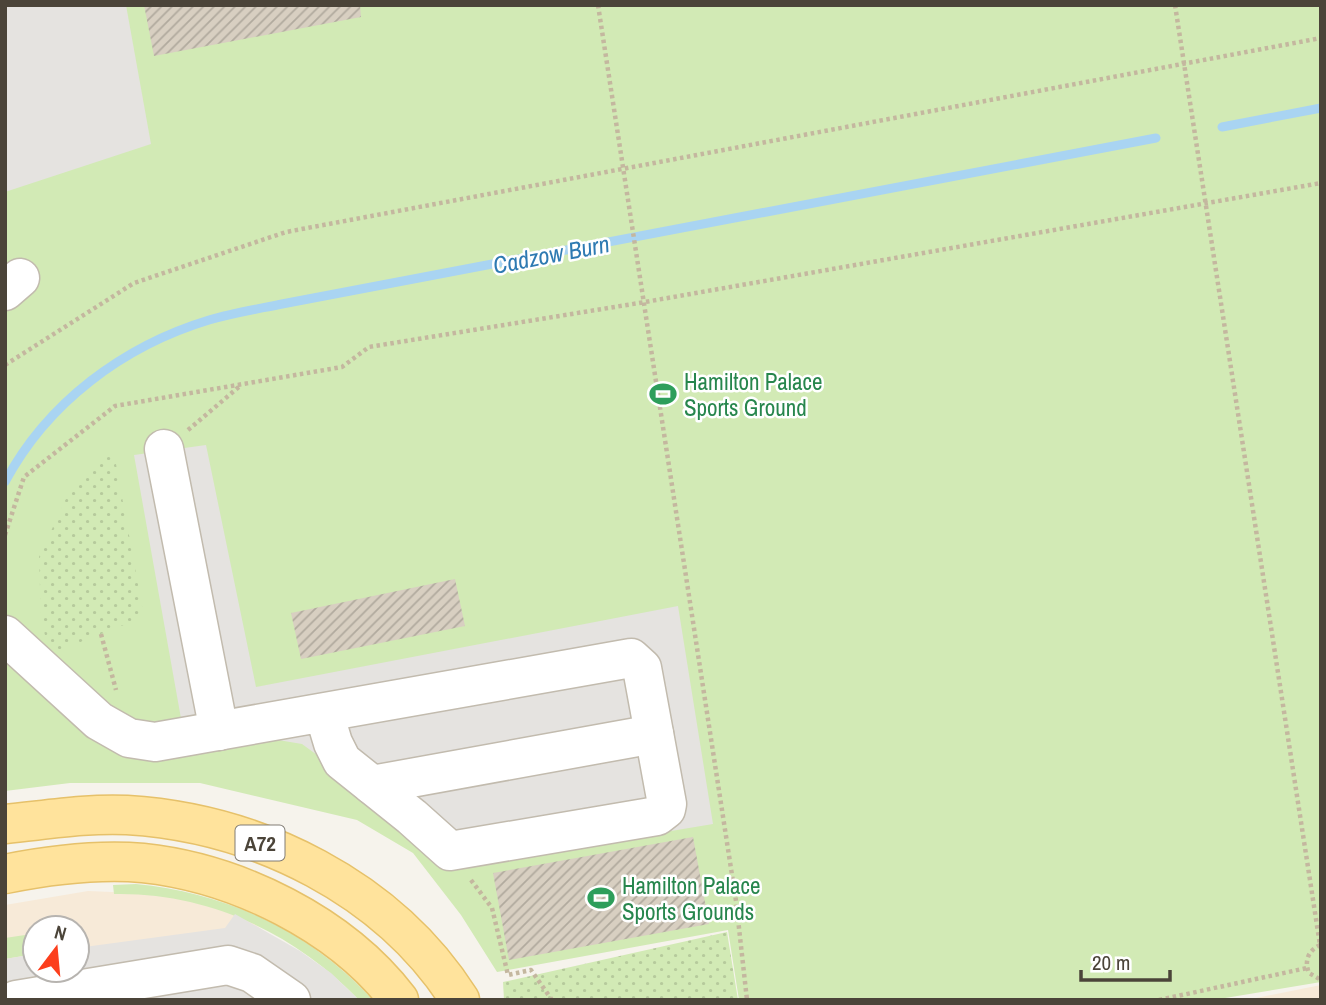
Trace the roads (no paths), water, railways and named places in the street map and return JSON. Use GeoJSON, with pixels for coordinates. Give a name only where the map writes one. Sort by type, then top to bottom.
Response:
{"type":"FeatureCollection","features":[{"type":"Feature","properties":{"kind":"main road","name":"A72"},"geometry":{"type":"LineString","coordinates":[[5,824],[109,815],[153,818],[249,838],[285,851],[348,888],[388,919],[428,957],[460,1000]]}},
{"type":"Feature","properties":{"kind":"main road","name":"A72"},"geometry":{"type":"LineString","coordinates":[[5,874],[39,867],[111,862],[144,863],[219,880],[281,904],[335,937],[366,963],[399,1000]]}},
{"type":"Feature","properties":{"kind":"lane"},"geometry":{"type":"LineString","coordinates":[[164,449],[219,732]]}},
{"type":"Feature","properties":{"kind":"lane"},"geometry":{"type":"LineString","coordinates":[[5,635],[99,721],[129,738],[155,742],[625,657],[635,659],[642,667],[667,804],[661,814],[450,851],[342,761],[333,743],[324,713]]}},
{"type":"Feature","properties":{"kind":"lane"},"geometry":{"type":"LineString","coordinates":[[372,785],[654,734]]}},
{"type":"Feature","properties":{"kind":"lane"},"geometry":{"type":"LineString","coordinates":[[16,1000],[218,965],[240,967],[290,1000]]}},
{"type":"Feature","properties":{"kind":"waterway","name":"Cadzow Burn"},"geometry":{"type":"LineString","coordinates":[[1222,127],[1321,108]]}},
{"type":"Feature","properties":{"kind":"waterway","name":"Cadzow Burn"},"geometry":{"type":"LineString","coordinates":[[5,482],[42,427],[91,381],[147,345],[209,320],[1156,138]]}},
{"type":"Feature","properties":{"kind":"place","name":"Hamilton Palace Sports Ground"},"geometry":{"type":"Point","coordinates":[663,394]}},
{"type":"Feature","properties":{"kind":"place","name":"Hamilton Palace Sports Grounds"},"geometry":{"type":"Point","coordinates":[601,898]}}]}
